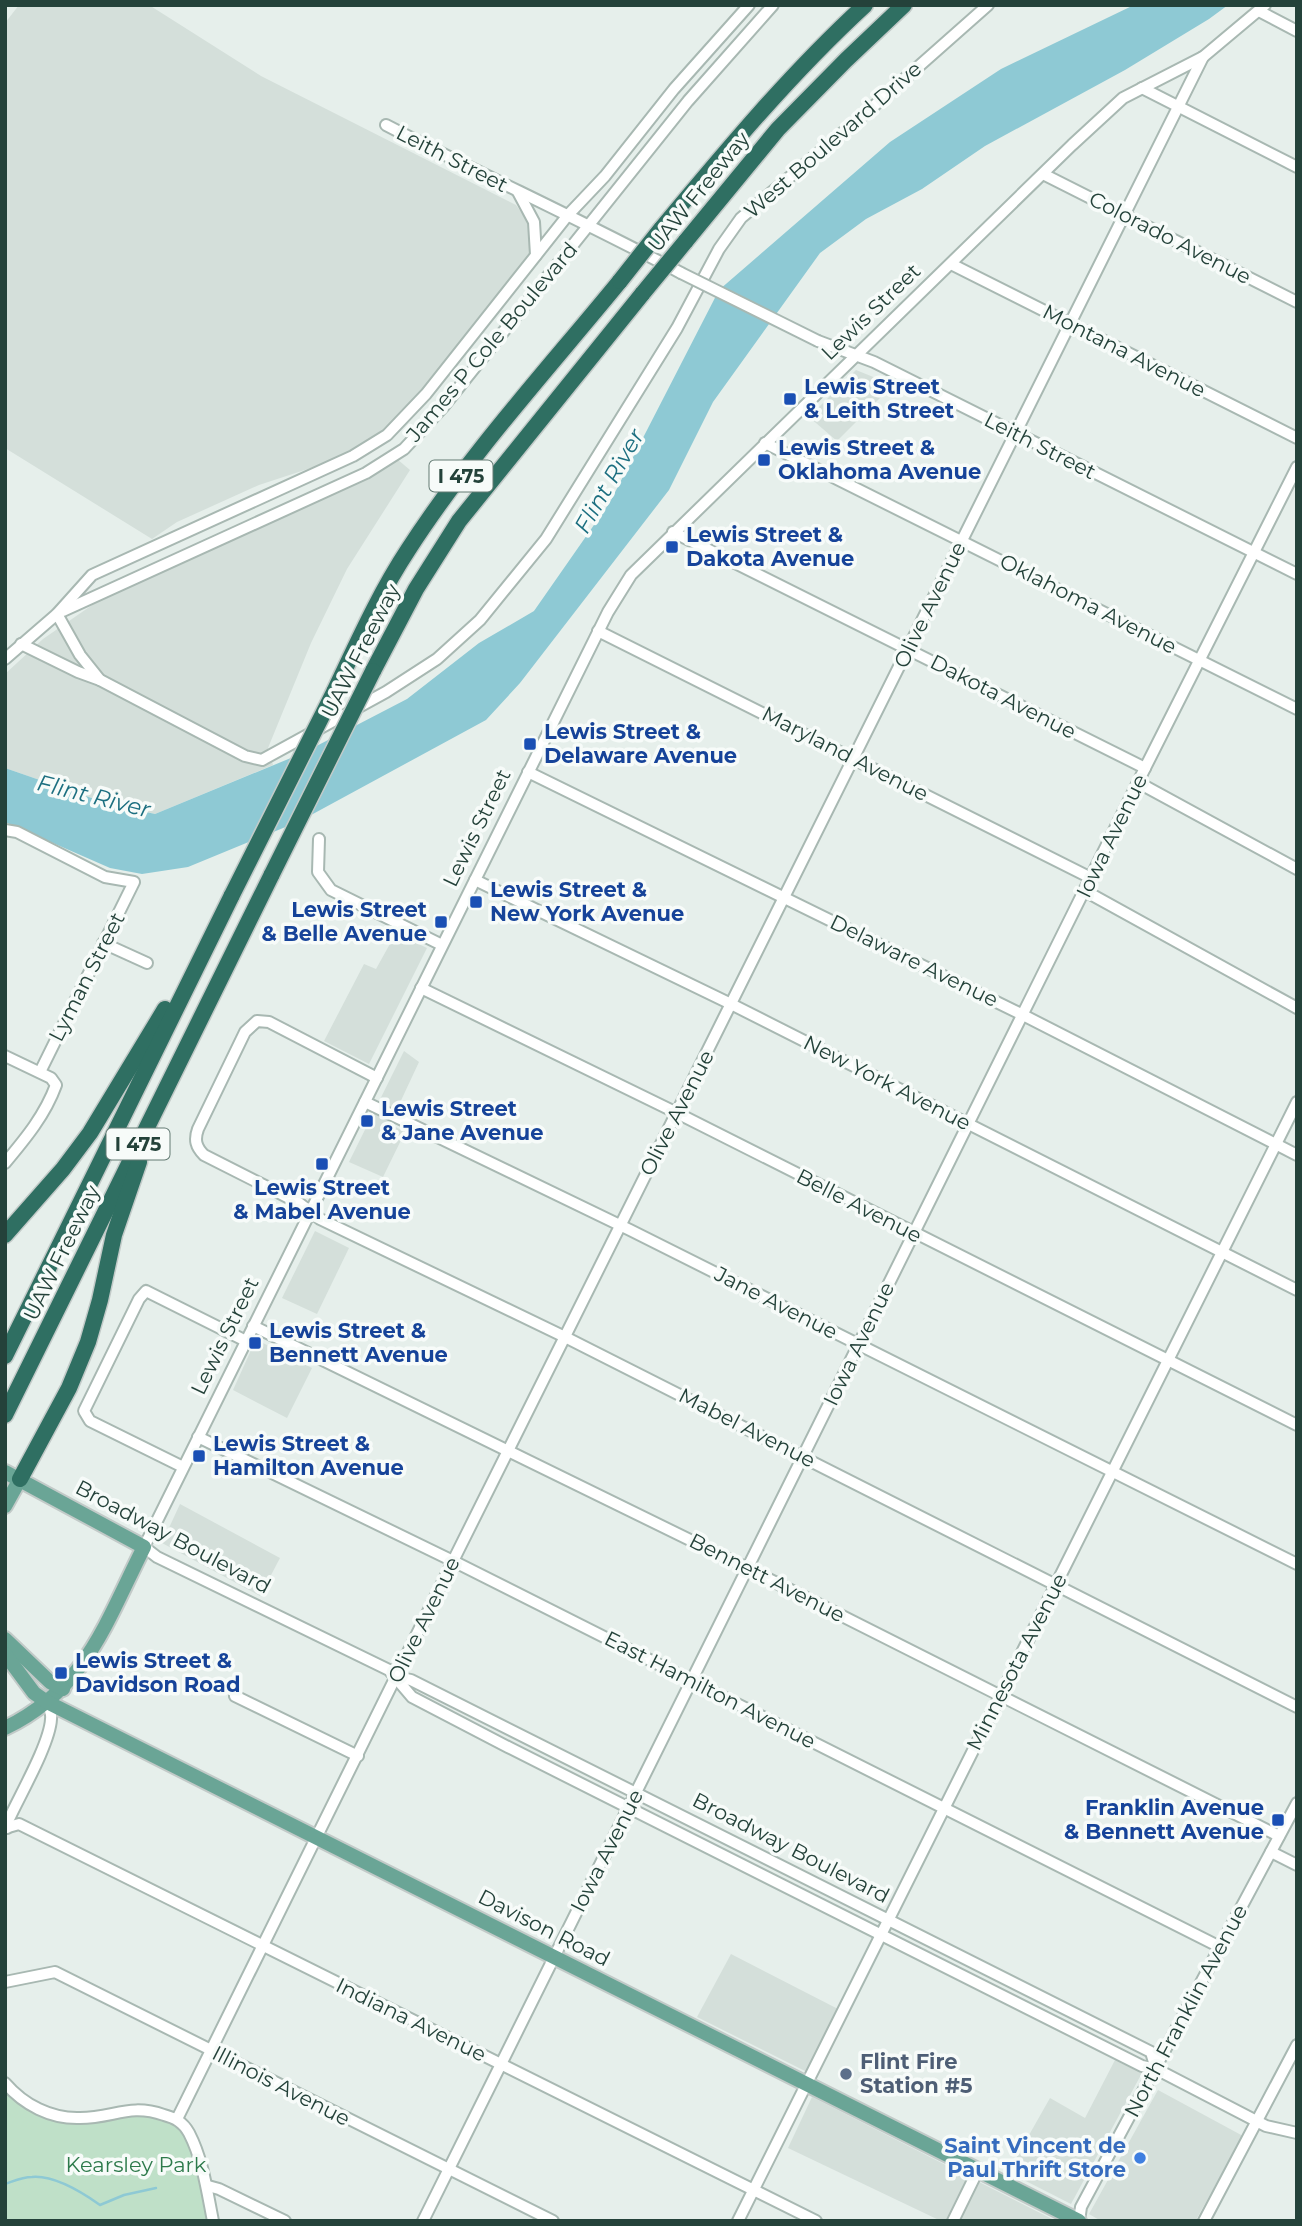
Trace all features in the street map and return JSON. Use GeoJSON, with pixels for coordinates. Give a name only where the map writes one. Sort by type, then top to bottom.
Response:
{"type":"FeatureCollection","features":[{"type":"Feature","properties":{"kind":"highway","name":"UAW Freeway"},"geometry":{"type":"LineString","coordinates":[[5,1356],[387,587],[440,502],[661,229],[772,97],[865,5]]}},
{"type":"Feature","properties":{"kind":"highway","name":"UAW Freeway"},"geometry":{"type":"LineString","coordinates":[[5,1415],[373,671],[416,589],[459,520],[778,129],[904,5]]}},
{"type":"Feature","properties":{"kind":"highway"},"geometry":{"type":"LineString","coordinates":[[5,1235],[63,1170],[90,1133],[221,917]]}},
{"type":"Feature","properties":{"kind":"highway"},"geometry":{"type":"LineString","coordinates":[[20,1479],[69,1388],[88,1342],[114,1235],[162,1096]]}},
{"type":"Feature","properties":{"kind":"main road","name":"Broadway Boulevard"},"geometry":{"type":"LineString","coordinates":[[5,1472],[144,1548]]}},
{"type":"Feature","properties":{"kind":"main road"},"geometry":{"type":"LineString","coordinates":[[5,1506],[20,1479]]}},
{"type":"Feature","properties":{"kind":"main road","name":"Lewis Street"},"geometry":{"type":"LineString","coordinates":[[5,1728],[63,1689],[90,1652],[144,1548]]}},
{"type":"Feature","properties":{"kind":"main road"},"geometry":{"type":"LineString","coordinates":[[5,1639],[50,1682],[63,1689]]}},
{"type":"Feature","properties":{"kind":"main road","name":"Davison Road"},"geometry":{"type":"LineString","coordinates":[[5,1654],[34,1693],[47,1702],[1079,2221]]}},
{"type":"Feature","properties":{"kind":"street","name":"James P Cole Boulevard"},"geometry":{"type":"LineString","coordinates":[[5,659],[57,614],[92,575],[353,456],[387,435],[426,394],[568,215],[605,176],[674,89],[749,5]]}},
{"type":"Feature","properties":{"kind":"street","name":"James P Cole Boulevard"},"geometry":{"type":"LineString","coordinates":[[57,614],[366,473],[404,449],[444,406],[688,101],[773,5]]}},
{"type":"Feature","properties":{"kind":"street","name":"West Boulevard Drive"},"geometry":{"type":"LineString","coordinates":[[100,680],[245,756],[262,760],[386,692],[437,659],[480,620],[546,539],[677,328],[719,249],[741,218],[866,113],[988,5]]}},
{"type":"Feature","properties":{"kind":"street"},"geometry":{"type":"LineString","coordinates":[[1262,8],[1297,31]]}},
{"type":"Feature","properties":{"kind":"street","name":"Lewis Street"},"geometry":{"type":"LineString","coordinates":[[144,1548],[598,631],[631,575],[1123,98],[1203,57],[1262,8]]}},
{"type":"Feature","properties":{"kind":"street","name":"Olive Avenue"},"geometry":{"type":"LineString","coordinates":[[177,2119],[1203,57]]}},
{"type":"Feature","properties":{"kind":"street"},"geometry":{"type":"LineString","coordinates":[[1142,88],[1297,167]]}},
{"type":"Feature","properties":{"kind":"street","name":"Leith Street"},"geometry":{"type":"LineString","coordinates":[[386,125],[518,192],[590,224],[818,341],[874,362],[1297,574]]}},
{"type":"Feature","properties":{"kind":"street","name":"Colorado Avenue"},"geometry":{"type":"LineString","coordinates":[[1043,174],[1297,302]]}},
{"type":"Feature","properties":{"kind":"street","name":"Leith Street"},"geometry":{"type":"LineString","coordinates":[[518,192],[534,222],[536,255]]}},
{"type":"Feature","properties":{"kind":"street","name":"Montana Avenue"},"geometry":{"type":"LineString","coordinates":[[951,264],[1297,438]]}},
{"type":"Feature","properties":{"kind":"street","name":"Oklahoma Avenue"},"geometry":{"type":"LineString","coordinates":[[765,443],[1297,709]]}},
{"type":"Feature","properties":{"kind":"street","name":"Iowa Avenue"},"geometry":{"type":"LineString","coordinates":[[423,2221],[1139,783],[1144,768],[1297,467]]}},
{"type":"Feature","properties":{"kind":"street","name":"Dakota Avenue"},"geometry":{"type":"LineString","coordinates":[[673,532],[1144,768]]}},
{"type":"Feature","properties":{"kind":"street"},"geometry":{"type":"LineString","coordinates":[[57,614],[80,655],[100,680]]}},
{"type":"Feature","properties":{"kind":"street","name":"Maryland Avenue"},"geometry":{"type":"LineString","coordinates":[[598,631],[1091,878]]}},
{"type":"Feature","properties":{"kind":"street"},"geometry":{"type":"LineString","coordinates":[[22,645],[100,680]]}},
{"type":"Feature","properties":{"kind":"street","name":"Delaware Avenue"},"geometry":{"type":"LineString","coordinates":[[528,772],[1023,1015],[1297,1155]]}},
{"type":"Feature","properties":{"kind":"street"},"geometry":{"type":"LineString","coordinates":[[1139,783],[1297,869]]}},
{"type":"Feature","properties":{"kind":"street","name":"Lyman Street"},"geometry":{"type":"LineString","coordinates":[[5,830],[17,832],[105,877],[134,882],[40,1072]]}},
{"type":"Feature","properties":{"kind":"street"},"geometry":{"type":"LineString","coordinates":[[319,839],[318,872],[331,890],[442,945]]}},
{"type":"Feature","properties":{"kind":"street","name":"New York Avenue"},"geometry":{"type":"LineString","coordinates":[[475,880],[731,1004],[1297,1290]]}},
{"type":"Feature","properties":{"kind":"street"},"geometry":{"type":"LineString","coordinates":[[1085,891],[1297,1008]]}},
{"type":"Feature","properties":{"kind":"street"},"geometry":{"type":"LineString","coordinates":[[103,943],[147,963]]}},
{"type":"Feature","properties":{"kind":"street","name":"Belle Avenue"},"geometry":{"type":"LineString","coordinates":[[421,988],[677,1113],[1297,1425]]}},
{"type":"Feature","properties":{"kind":"street","name":"Mabel Avenue"},"geometry":{"type":"LineString","coordinates":[[377,1077],[269,1023],[257,1021],[244,1032],[198,1129],[195,1136],[199,1149],[204,1155],[299,1203],[320,1219],[804,1456],[1297,1707]]}},
{"type":"Feature","properties":{"kind":"street"},"geometry":{"type":"LineString","coordinates":[[5,1056],[51,1078],[56,1084],[49,1104],[5,1163]]}},
{"type":"Feature","properties":{"kind":"street","name":"Jane Avenue"},"geometry":{"type":"LineString","coordinates":[[365,1101],[621,1225],[1297,1564]]}},
{"type":"Feature","properties":{"kind":"street","name":"Minnesota Avenue"},"geometry":{"type":"LineString","coordinates":[[738,2221],[1297,1102]]}},
{"type":"Feature","properties":{"kind":"street"},"geometry":{"type":"LineString","coordinates":[[183,1467],[90,1421],[84,1411],[139,1299],[146,1291],[246,1341]]}},
{"type":"Feature","properties":{"kind":"street","name":"Bennett Avenue"},"geometry":{"type":"LineString","coordinates":[[253,1326],[509,1449],[1279,1836]]}},
{"type":"Feature","properties":{"kind":"street","name":"East Hamilton Avenue"},"geometry":{"type":"LineString","coordinates":[[198,1437],[453,1561],[1220,1947]]}},
{"type":"Feature","properties":{"kind":"street","name":"Broadway Boulevard"},"geometry":{"type":"LineString","coordinates":[[144,1548],[156,1557],[389,1670],[412,1698],[628,1808],[1142,2066],[1156,2069],[1266,2126],[1297,2133]]}},
{"type":"Feature","properties":{"kind":"street","name":"Broadway Boulevard"},"geometry":{"type":"LineString","coordinates":[[396,1677],[411,1680],[1150,2052],[1156,2069]]}},
{"type":"Feature","properties":{"kind":"street"},"geometry":{"type":"LineString","coordinates":[[235,1696],[358,1756]]}},
{"type":"Feature","properties":{"kind":"street"},"geometry":{"type":"LineString","coordinates":[[6,1828],[50,1727],[52,1716],[47,1702]]}},
{"type":"Feature","properties":{"kind":"street"},"geometry":{"type":"LineString","coordinates":[[508,1747],[515,1733]]}},
{"type":"Feature","properties":{"kind":"street","name":"North Franklin Avenue"},"geometry":{"type":"LineString","coordinates":[[1079,2221],[1082,2207],[1297,1803]]}},
{"type":"Feature","properties":{"kind":"street","name":"Indiana Avenue"},"geometry":{"type":"LineString","coordinates":[[6,1828],[19,1824],[816,2221]]}},
{"type":"Feature","properties":{"kind":"street"},"geometry":{"type":"LineString","coordinates":[[1271,1852],[1297,1865]]}},
{"type":"Feature","properties":{"kind":"street","name":"Illinois Avenue"},"geometry":{"type":"LineString","coordinates":[[5,1982],[55,1972],[553,2221]]}},
{"type":"Feature","properties":{"kind":"street"},"geometry":{"type":"LineString","coordinates":[[1204,2221],[1297,2045]]}},
{"type":"Feature","properties":{"kind":"street"},"geometry":{"type":"LineString","coordinates":[[5,2083],[32,2106],[62,2117],[82,2118],[148,2109],[177,2119],[188,2132],[208,2186],[213,2221]]}},
{"type":"Feature","properties":{"kind":"street"},"geometry":{"type":"LineString","coordinates":[[953,2221],[978,2170]]}},
{"type":"Feature","properties":{"kind":"street"},"geometry":{"type":"LineString","coordinates":[[208,2186],[285,2221]]}},
{"type":"Feature","properties":{"kind":"shaded area"},"geometry":{"type":"Polygon","coordinates":[[[19,5],[149,5],[261,76],[516,205],[528,222],[532,237],[530,252],[431,381],[391,424],[358,447],[326,463],[259,485],[177,522],[152,539],[5,448],[5,23],[19,5]]]}},
{"type":"Feature","properties":{"kind":"shaded area"},"geometry":{"type":"Polygon","coordinates":[[[856,370],[893,385],[837,441],[809,417],[856,370]]]}},
{"type":"Feature","properties":{"kind":"shaded area"},"geometry":{"type":"Polygon","coordinates":[[[397,459],[410,470],[347,569],[311,643],[268,748],[273,765],[155,814],[106,803],[5,768],[5,674],[43,639],[118,590],[340,492],[384,469],[397,459]]]}},
{"type":"Feature","properties":{"kind":"shaded area"},"geometry":{"type":"Polygon","coordinates":[[[396,933],[427,948],[369,1064],[324,1041],[364,964],[376,969],[396,933]]]}},
{"type":"Feature","properties":{"kind":"shaded area"},"geometry":{"type":"Polygon","coordinates":[[[404,1051],[419,1062],[390,1124],[405,1132],[383,1177],[349,1162],[404,1051]]]}},
{"type":"Feature","properties":{"kind":"shaded area"},"geometry":{"type":"Polygon","coordinates":[[[315,1231],[349,1248],[317,1314],[282,1298],[315,1231]]]}},
{"type":"Feature","properties":{"kind":"shaded area"},"geometry":{"type":"Polygon","coordinates":[[[263,1343],[312,1368],[287,1418],[233,1390],[252,1348],[263,1343]]]}},
{"type":"Feature","properties":{"kind":"shaded area"},"geometry":{"type":"Polygon","coordinates":[[[180,1504],[280,1558],[260,1596],[162,1543],[180,1504]]]}},
{"type":"Feature","properties":{"kind":"shaded area"},"geometry":{"type":"Polygon","coordinates":[[[731,1954],[838,2009],[807,2072],[697,2017],[731,1954]]]}},
{"type":"Feature","properties":{"kind":"shaded area"},"geometry":{"type":"Polygon","coordinates":[[[1115,2060],[1142,2073],[1071,2204],[1008,2172],[1050,2098],[1085,2118],[1115,2060]]]}},
{"type":"Feature","properties":{"kind":"shaded area"},"geometry":{"type":"Polygon","coordinates":[[[1158,2090],[1243,2136],[1197,2218],[1201,2221],[1101,2221],[1089,2214],[1158,2090]]]}},
{"type":"Feature","properties":{"kind":"shaded area"},"geometry":{"type":"Polygon","coordinates":[[[812,2097],[1056,2221],[941,2221],[788,2148],[812,2097]]]}},
{"type":"Feature","properties":{"kind":"green space","name":"Kearsley Park"},"geometry":{"type":"Polygon","coordinates":[[[5,2083],[21,2098],[62,2117],[148,2109],[188,2132],[213,2221],[5,2221],[5,2083]]]}},
{"type":"Feature","properties":{"kind":"water"},"geometry":{"type":"Polygon","coordinates":[[[1134,5],[1228,5],[1125,70],[985,146],[922,189],[866,219],[820,253],[713,402],[669,490],[520,683],[486,720],[300,821],[188,867],[142,874],[110,868],[5,822],[5,768],[106,803],[155,814],[303,753],[407,699],[479,643],[534,611],[610,502],[719,290],[890,142],[1001,69],[1134,5]]]}},
{"type":"Feature","properties":{"kind":"waterway"},"geometry":{"type":"LineString","coordinates":[[5,2184],[28,2177],[41,2177],[77,2190],[100,2205],[124,2195],[156,2188]]}},
{"type":"Feature","properties":{"kind":"place","name":"Lewis Street & Leith Street"},"geometry":{"type":"Point","coordinates":[790,399]}},
{"type":"Feature","properties":{"kind":"place","name":"Lewis Street & Oklahoma Avenue"},"geometry":{"type":"Point","coordinates":[764,460]}},
{"type":"Feature","properties":{"kind":"place","name":"Lewis Street & Dakota Avenue"},"geometry":{"type":"Point","coordinates":[672,547]}},
{"type":"Feature","properties":{"kind":"place","name":"Lewis Street & Delaware Avenue"},"geometry":{"type":"Point","coordinates":[530,744]}},
{"type":"Feature","properties":{"kind":"place","name":"Lewis Street & New York Avenue"},"geometry":{"type":"Point","coordinates":[476,902]}},
{"type":"Feature","properties":{"kind":"place","name":"Lewis Street & Belle Avenue"},"geometry":{"type":"Point","coordinates":[441,922]}},
{"type":"Feature","properties":{"kind":"place","name":"Lewis Street & Jane Avenue"},"geometry":{"type":"Point","coordinates":[367,1121]}},
{"type":"Feature","properties":{"kind":"place","name":"Lewis Street & Mabel Avenue"},"geometry":{"type":"Point","coordinates":[322,1164]}},
{"type":"Feature","properties":{"kind":"place","name":"Lewis Street & Bennett Avenue"},"geometry":{"type":"Point","coordinates":[255,1343]}},
{"type":"Feature","properties":{"kind":"place","name":"Lewis Street & Hamilton Avenue"},"geometry":{"type":"Point","coordinates":[199,1456]}},
{"type":"Feature","properties":{"kind":"place","name":"Lewis Street & Davidson Road"},"geometry":{"type":"Point","coordinates":[61,1673]}},
{"type":"Feature","properties":{"kind":"place","name":"Franklin Avenue & Bennett Avenue"},"geometry":{"type":"Point","coordinates":[1278,1820]}},
{"type":"Feature","properties":{"kind":"place","name":"Flint Fire Station #5"},"geometry":{"type":"Point","coordinates":[846,2074]}},
{"type":"Feature","properties":{"kind":"place","name":"Saint Vincent de Paul Thrift Store"},"geometry":{"type":"Point","coordinates":[1140,2158]}},
{"type":"Feature","properties":{"kind":"water label","name":"Flint River"},"geometry":{"type":"Point","coordinates":[609,481]}},
{"type":"Feature","properties":{"kind":"water label","name":"Flint River"},"geometry":{"type":"Point","coordinates":[94,796]}}]}
